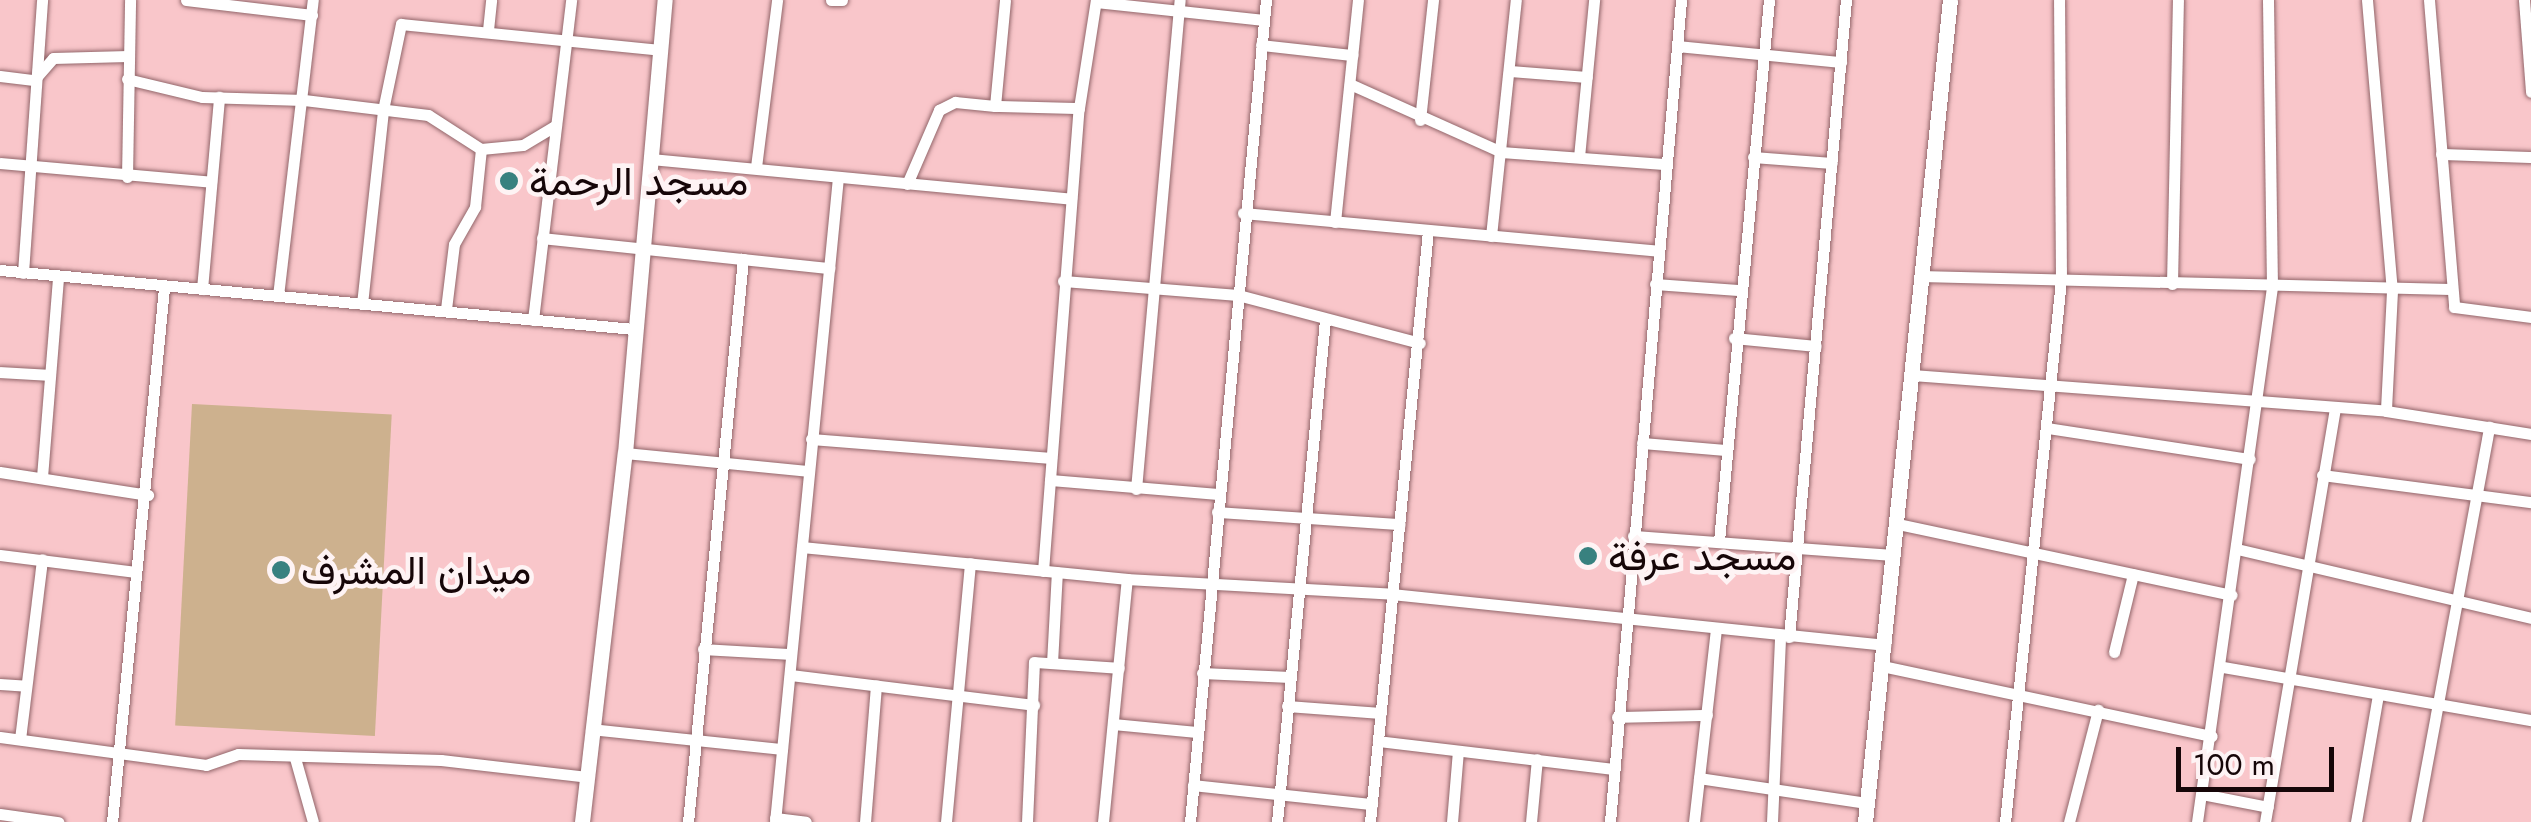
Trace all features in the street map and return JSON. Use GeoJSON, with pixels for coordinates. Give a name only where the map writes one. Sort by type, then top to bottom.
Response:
{"type":"FeatureCollection","features":[{"type":"Feature","properties":{"kind":"street"},"geometry":{"type":"LineString","coordinates":[[23,273],[42,0]]}},
{"type":"Feature","properties":{"kind":"street"},"geometry":{"type":"LineString","coordinates":[[127,178],[130,0]]}},
{"type":"Feature","properties":{"kind":"street"},"geometry":{"type":"LineString","coordinates":[[186,0],[312,15]]}},
{"type":"Feature","properties":{"kind":"street"},"geometry":{"type":"LineString","coordinates":[[278,296],[313,0]]}},
{"type":"Feature","properties":{"kind":"street"},"geometry":{"type":"LineString","coordinates":[[488,30],[491,0]]}},
{"type":"Feature","properties":{"kind":"street"},"geometry":{"type":"LineString","coordinates":[[533,320],[571,0]]}},
{"type":"Feature","properties":{"kind":"street"},"geometry":{"type":"LineString","coordinates":[[582,822],[625,452],[665,0]]}},
{"type":"Feature","properties":{"kind":"street"},"geometry":{"type":"LineString","coordinates":[[756,168],[777,0]]}},
{"type":"Feature","properties":{"kind":"street"},"geometry":{"type":"LineString","coordinates":[[831,0],[842,0]]}},
{"type":"Feature","properties":{"kind":"street"},"geometry":{"type":"LineString","coordinates":[[995,106],[1006,0]]}},
{"type":"Feature","properties":{"kind":"street"},"geometry":{"type":"LineString","coordinates":[[1190,822],[1243,213],[1266,0]]}},
{"type":"Feature","properties":{"kind":"street"},"geometry":{"type":"LineString","coordinates":[[1335,222],[1358,0]]}},
{"type":"Feature","properties":{"kind":"street"},"geometry":{"type":"LineString","coordinates":[[1420,120],[1433,0]]}},
{"type":"Feature","properties":{"kind":"street"},"geometry":{"type":"LineString","coordinates":[[1491,236],[1516,0]]}},
{"type":"Feature","properties":{"kind":"street"},"geometry":{"type":"LineString","coordinates":[[1579,157],[1594,0]]}},
{"type":"Feature","properties":{"kind":"street"},"geometry":{"type":"LineString","coordinates":[[1610,822],[1624,621],[1681,0]]}},
{"type":"Feature","properties":{"kind":"street"},"geometry":{"type":"LineString","coordinates":[[1718,541],[1738,290],[1770,0]]}},
{"type":"Feature","properties":{"kind":"street"},"geometry":{"type":"LineString","coordinates":[[1772,822],[1784,636],[1798,546],[1846,0]]}},
{"type":"Feature","properties":{"kind":"street"},"geometry":{"type":"LineString","coordinates":[[1865,822],[1950,0]]}},
{"type":"Feature","properties":{"kind":"street"},"geometry":{"type":"LineString","coordinates":[[2005,822],[2061,280],[2059,0]]}},
{"type":"Feature","properties":{"kind":"street"},"geometry":{"type":"LineString","coordinates":[[2172,284],[2178,0]]}},
{"type":"Feature","properties":{"kind":"street"},"geometry":{"type":"LineString","coordinates":[[2197,822],[2261,400],[2272,287],[2268,0]]}},
{"type":"Feature","properties":{"kind":"street"},"geometry":{"type":"LineString","coordinates":[[2367,0],[2392,291],[2386,411]]}},
{"type":"Feature","properties":{"kind":"street"},"geometry":{"type":"LineString","coordinates":[[2430,0],[2450,289],[2458,310],[2531,317]]}},
{"type":"Feature","properties":{"kind":"street"},"geometry":{"type":"LineString","coordinates":[[2524,0],[2531,92]]}},
{"type":"Feature","properties":{"kind":"street"},"geometry":{"type":"LineString","coordinates":[[1043,571],[1079,108],[1096,1],[1179,6],[1264,20]]}},
{"type":"Feature","properties":{"kind":"street"},"geometry":{"type":"LineString","coordinates":[[1136,489],[1179,6]]}},
{"type":"Feature","properties":{"kind":"street"},"geometry":{"type":"LineString","coordinates":[[362,304],[383,110],[401,24],[660,50]]}},
{"type":"Feature","properties":{"kind":"street"},"geometry":{"type":"LineString","coordinates":[[1261,45],[1352,55]]}},
{"type":"Feature","properties":{"kind":"street"},"geometry":{"type":"LineString","coordinates":[[1677,46],[1840,62]]}},
{"type":"Feature","properties":{"kind":"street"},"geometry":{"type":"LineString","coordinates":[[34,80],[53,58],[128,56]]}},
{"type":"Feature","properties":{"kind":"street"},"geometry":{"type":"LineString","coordinates":[[1510,71],[1587,77]]}},
{"type":"Feature","properties":{"kind":"street"},"geometry":{"type":"LineString","coordinates":[[0,76],[34,80]]}},
{"type":"Feature","properties":{"kind":"street"},"geometry":{"type":"LineString","coordinates":[[126,79],[219,97],[304,100],[428,114],[481,149],[523,145],[555,126]]}},
{"type":"Feature","properties":{"kind":"street"},"geometry":{"type":"LineString","coordinates":[[1350,84],[1420,120],[1501,152],[1664,164]]}},
{"type":"Feature","properties":{"kind":"street"},"geometry":{"type":"LineString","coordinates":[[202,289],[219,97]]}},
{"type":"Feature","properties":{"kind":"street"},"geometry":{"type":"LineString","coordinates":[[907,184],[939,110],[954,102],[1079,108]]}},
{"type":"Feature","properties":{"kind":"street"},"geometry":{"type":"LineString","coordinates":[[446,309],[454,244],[475,206],[481,149]]}},
{"type":"Feature","properties":{"kind":"street"},"geometry":{"type":"LineString","coordinates":[[2441,154],[2531,157]]}},
{"type":"Feature","properties":{"kind":"street"},"geometry":{"type":"LineString","coordinates":[[1753,157],[1832,164]]}},
{"type":"Feature","properties":{"kind":"street"},"geometry":{"type":"LineString","coordinates":[[651,159],[1071,199]]}},
{"type":"Feature","properties":{"kind":"street"},"geometry":{"type":"LineString","coordinates":[[0,162],[127,178],[211,182]]}},
{"type":"Feature","properties":{"kind":"street"},"geometry":{"type":"LineString","coordinates":[[806,822],[775,820],[838,177]]}},
{"type":"Feature","properties":{"kind":"street"},"geometry":{"type":"LineString","coordinates":[[1243,213],[1658,251]]}},
{"type":"Feature","properties":{"kind":"street"},"geometry":{"type":"LineString","coordinates":[[1370,822],[1428,231]]}},
{"type":"Feature","properties":{"kind":"street"},"geometry":{"type":"LineString","coordinates":[[542,238],[829,268]]}},
{"type":"Feature","properties":{"kind":"street"},"geometry":{"type":"LineString","coordinates":[[688,822],[743,259]]}},
{"type":"Feature","properties":{"kind":"street"},"geometry":{"type":"LineString","coordinates":[[0,270],[633,329]]}},
{"type":"Feature","properties":{"kind":"street"},"geometry":{"type":"LineString","coordinates":[[1920,276],[2392,291],[2450,289]]}},
{"type":"Feature","properties":{"kind":"street"},"geometry":{"type":"LineString","coordinates":[[42,478],[58,277]]}},
{"type":"Feature","properties":{"kind":"street"},"geometry":{"type":"LineString","coordinates":[[1063,281],[1238,295],[1420,343]]}},
{"type":"Feature","properties":{"kind":"street"},"geometry":{"type":"LineString","coordinates":[[1655,284],[1738,290]]}},
{"type":"Feature","properties":{"kind":"street"},"geometry":{"type":"LineString","coordinates":[[112,822],[136,572],[148,495],[164,288]]}},
{"type":"Feature","properties":{"kind":"street"},"geometry":{"type":"LineString","coordinates":[[1277,822],[1325,320]]}},
{"type":"Feature","properties":{"kind":"street"},"geometry":{"type":"LineString","coordinates":[[1734,338],[1816,346]]}},
{"type":"Feature","properties":{"kind":"street"},"geometry":{"type":"LineString","coordinates":[[0,372],[50,375]]}},
{"type":"Feature","properties":{"kind":"street"},"geometry":{"type":"LineString","coordinates":[[1912,375],[2335,406],[2531,434]]}},
{"type":"Feature","properties":{"kind":"street"},"geometry":{"type":"LineString","coordinates":[[2265,822],[2335,406]]}},
{"type":"Feature","properties":{"kind":"street"},"geometry":{"type":"LineString","coordinates":[[2416,822],[2480,496],[2489,427]]}},
{"type":"Feature","properties":{"kind":"street"},"geometry":{"type":"LineString","coordinates":[[2047,428],[2250,460]]}},
{"type":"Feature","properties":{"kind":"street"},"geometry":{"type":"LineString","coordinates":[[811,440],[1051,458]]}},
{"type":"Feature","properties":{"kind":"street"},"geometry":{"type":"LineString","coordinates":[[1642,443],[1726,450]]}},
{"type":"Feature","properties":{"kind":"street"},"geometry":{"type":"LineString","coordinates":[[625,452],[808,471]]}},
{"type":"Feature","properties":{"kind":"street"},"geometry":{"type":"LineString","coordinates":[[0,472],[148,495]]}},
{"type":"Feature","properties":{"kind":"street"},"geometry":{"type":"LineString","coordinates":[[2322,475],[2531,502]]}},
{"type":"Feature","properties":{"kind":"street"},"geometry":{"type":"LineString","coordinates":[[1050,480],[1218,494]]}},
{"type":"Feature","properties":{"kind":"street"},"geometry":{"type":"LineString","coordinates":[[1217,512],[1400,524]]}},
{"type":"Feature","properties":{"kind":"street"},"geometry":{"type":"LineString","coordinates":[[1898,524],[2232,594]]}},
{"type":"Feature","properties":{"kind":"street"},"geometry":{"type":"LineString","coordinates":[[1634,536],[1894,556]]}},
{"type":"Feature","properties":{"kind":"street"},"geometry":{"type":"LineString","coordinates":[[802,547],[1127,579],[1392,594],[1884,645]]}},
{"type":"Feature","properties":{"kind":"street"},"geometry":{"type":"LineString","coordinates":[[2237,549],[2531,618]]}},
{"type":"Feature","properties":{"kind":"street"},"geometry":{"type":"LineString","coordinates":[[0,555],[136,572]]}},
{"type":"Feature","properties":{"kind":"street"},"geometry":{"type":"LineString","coordinates":[[20,739],[42,559]]}},
{"type":"Feature","properties":{"kind":"street"},"geometry":{"type":"LineString","coordinates":[[946,822],[970,564]]}},
{"type":"Feature","properties":{"kind":"street"},"geometry":{"type":"LineString","coordinates":[[1052,663],[1057,572]]}},
{"type":"Feature","properties":{"kind":"street"},"geometry":{"type":"LineString","coordinates":[[2114,652],[2133,574]]}},
{"type":"Feature","properties":{"kind":"street"},"geometry":{"type":"LineString","coordinates":[[1103,822],[1127,579]]}},
{"type":"Feature","properties":{"kind":"street"},"geometry":{"type":"LineString","coordinates":[[1694,822],[1716,630]]}},
{"type":"Feature","properties":{"kind":"street"},"geometry":{"type":"LineString","coordinates":[[703,649],[792,654]]}},
{"type":"Feature","properties":{"kind":"street"},"geometry":{"type":"LineString","coordinates":[[1027,822],[1034,662],[1119,668]]}},
{"type":"Feature","properties":{"kind":"street"},"geometry":{"type":"LineString","coordinates":[[1882,666],[2212,736]]}},
{"type":"Feature","properties":{"kind":"street"},"geometry":{"type":"LineString","coordinates":[[2223,666],[2439,707],[2531,720]]}},
{"type":"Feature","properties":{"kind":"street"},"geometry":{"type":"LineString","coordinates":[[1202,672],[1290,677]]}},
{"type":"Feature","properties":{"kind":"street"},"geometry":{"type":"LineString","coordinates":[[790,674],[1034,705]]}},
{"type":"Feature","properties":{"kind":"street"},"geometry":{"type":"LineString","coordinates":[[0,684],[26,686]]}},
{"type":"Feature","properties":{"kind":"street"},"geometry":{"type":"LineString","coordinates":[[865,822],[876,685]]}},
{"type":"Feature","properties":{"kind":"street"},"geometry":{"type":"LineString","coordinates":[[2356,822],[2378,695]]}},
{"type":"Feature","properties":{"kind":"street"},"geometry":{"type":"LineString","coordinates":[[1287,706],[1381,713]]}},
{"type":"Feature","properties":{"kind":"street"},"geometry":{"type":"LineString","coordinates":[[2069,822],[2098,710]]}},
{"type":"Feature","properties":{"kind":"street"},"geometry":{"type":"LineString","coordinates":[[1617,717],[1707,714]]}},
{"type":"Feature","properties":{"kind":"street"},"geometry":{"type":"LineString","coordinates":[[1114,724],[1197,732]]}},
{"type":"Feature","properties":{"kind":"street"},"geometry":{"type":"LineString","coordinates":[[591,729],[695,736],[782,749]]}},
{"type":"Feature","properties":{"kind":"street"},"geometry":{"type":"LineString","coordinates":[[0,737],[206,766],[238,754],[441,760],[586,777]]}},
{"type":"Feature","properties":{"kind":"street"},"geometry":{"type":"LineString","coordinates":[[1378,740],[1614,768]]}},
{"type":"Feature","properties":{"kind":"street"},"geometry":{"type":"LineString","coordinates":[[1452,822],[1458,751]]}},
{"type":"Feature","properties":{"kind":"street"},"geometry":{"type":"LineString","coordinates":[[295,758],[313,822]]}},
{"type":"Feature","properties":{"kind":"street"},"geometry":{"type":"LineString","coordinates":[[1530,822],[1537,759]]}},
{"type":"Feature","properties":{"kind":"street"},"geometry":{"type":"LineString","coordinates":[[1699,778],[1866,803]]}},
{"type":"Feature","properties":{"kind":"street"},"geometry":{"type":"LineString","coordinates":[[1193,785],[1372,804]]}},
{"type":"Feature","properties":{"kind":"street"},"geometry":{"type":"LineString","coordinates":[[2202,794],[2268,807]]}},
{"type":"Feature","properties":{"kind":"street"},"geometry":{"type":"LineString","coordinates":[[0,814],[58,822]]}},
{"type":"Feature","properties":{"kind":"shaded area","name":"ميدان المشرف"},"geometry":{"type":"Polygon","coordinates":[[[192,404],[392,414],[375,736],[175,726],[192,404]]]}},
{"type":"Feature","properties":{"kind":"place","name":"مسجد الرحمة"},"geometry":{"type":"Point","coordinates":[509,181]}},
{"type":"Feature","properties":{"kind":"place","name":"مسجد عرفة"},"geometry":{"type":"Point","coordinates":[1588,556]}},
{"type":"Feature","properties":{"kind":"place","name":"ميدان المشرف"},"geometry":{"type":"Point","coordinates":[281,570]}}]}
